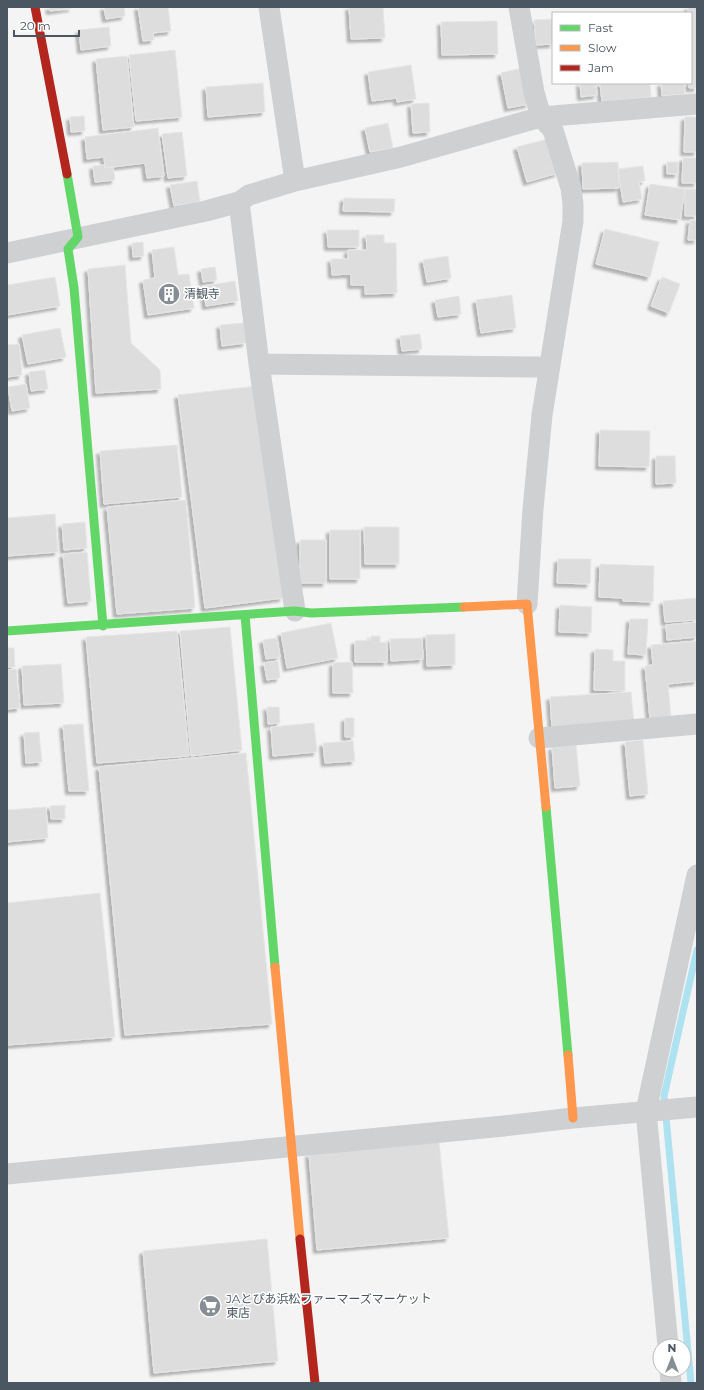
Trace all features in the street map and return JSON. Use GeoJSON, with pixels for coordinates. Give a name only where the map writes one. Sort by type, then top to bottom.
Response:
{"type":"FeatureCollection","features":[{"type":"Feature","properties":{"kind":"street"},"geometry":{"type":"LineString","coordinates":[[35,7],[62,142],[78,237],[68,249],[74,288],[103,626]]}},
{"type":"Feature","properties":{"kind":"street"},"geometry":{"type":"LineString","coordinates":[[269,7],[295,181]]}},
{"type":"Feature","properties":{"kind":"street"},"geometry":{"type":"LineString","coordinates":[[519,7],[534,92],[541,118],[553,130],[571,188],[573,204],[573,221],[548,368],[542,415],[533,509],[528,604],[538,738],[561,960],[573,1118]]}},
{"type":"Feature","properties":{"kind":"street"},"geometry":{"type":"LineString","coordinates":[[7,253],[206,211],[239,202],[249,195],[295,181],[401,157],[541,118],[697,104]]}},
{"type":"Feature","properties":{"kind":"street"},"geometry":{"type":"LineString","coordinates":[[239,202],[259,364],[295,611]]}},
{"type":"Feature","properties":{"kind":"street"},"geometry":{"type":"LineString","coordinates":[[259,364],[548,368]]}},
{"type":"Feature","properties":{"kind":"street"},"geometry":{"type":"LineString","coordinates":[[7,632],[295,611],[311,613],[528,604]]}},
{"type":"Feature","properties":{"kind":"street"},"geometry":{"type":"LineString","coordinates":[[245,615],[291,1146],[315,1383]]}},
{"type":"Feature","properties":{"kind":"street"},"geometry":{"type":"LineString","coordinates":[[538,738],[697,724]]}},
{"type":"Feature","properties":{"kind":"street"},"geometry":{"type":"LineString","coordinates":[[667,1338],[648,1111],[697,875]]}},
{"type":"Feature","properties":{"kind":"street"},"geometry":{"type":"LineString","coordinates":[[7,1174],[688,1108]]}},
{"type":"Feature","properties":{"kind":"building"},"geometry":{"type":"Polygon","coordinates":[[[49,7],[72,7],[72,8],[50,11],[49,7]]]}},
{"type":"Feature","properties":{"kind":"building"},"geometry":{"type":"Polygon","coordinates":[[[104,7],[124,7],[125,16],[106,19],[104,7]]]}},
{"type":"Feature","properties":{"kind":"building"},"geometry":{"type":"Polygon","coordinates":[[[138,7],[168,7],[171,31],[153,33],[154,40],[143,41],[138,7]]]}},
{"type":"Feature","properties":{"kind":"building"},"geometry":{"type":"Polygon","coordinates":[[[349,7],[383,7],[385,38],[351,39],[349,7]]]}},
{"type":"Feature","properties":{"kind":"building"},"geometry":{"type":"Polygon","coordinates":[[[688,7],[697,7],[697,88],[689,88],[689,84],[692,84],[692,12],[688,12],[688,7]]]}},
{"type":"Feature","properties":{"kind":"building"},"geometry":{"type":"Polygon","coordinates":[[[552,19],[552,44],[536,45],[534,20],[552,19]]]}},
{"type":"Feature","properties":{"kind":"building"},"geometry":{"type":"Polygon","coordinates":[[[497,21],[498,54],[442,55],[441,22],[497,21]]]}},
{"type":"Feature","properties":{"kind":"building"},"geometry":{"type":"Polygon","coordinates":[[[109,27],[111,46],[81,50],[79,30],[109,27]]]}},
{"type":"Feature","properties":{"kind":"building"},"geometry":{"type":"Polygon","coordinates":[[[175,50],[182,117],[136,121],[129,55],[175,50]]]}},
{"type":"Feature","properties":{"kind":"building"},"geometry":{"type":"Polygon","coordinates":[[[127,56],[134,127],[103,130],[96,59],[127,56]]]}},
{"type":"Feature","properties":{"kind":"building"},"geometry":{"type":"Polygon","coordinates":[[[411,65],[416,99],[397,102],[397,98],[372,101],[368,72],[411,65]]]}},
{"type":"Feature","properties":{"kind":"building"},"geometry":{"type":"Polygon","coordinates":[[[522,68],[529,104],[508,108],[501,73],[522,68]]]}},
{"type":"Feature","properties":{"kind":"building"},"geometry":{"type":"Polygon","coordinates":[[[263,83],[265,112],[208,117],[206,87],[263,83]]]}},
{"type":"Feature","properties":{"kind":"building"},"geometry":{"type":"Polygon","coordinates":[[[580,84],[596,84],[597,95],[581,97],[580,84]]]}},
{"type":"Feature","properties":{"kind":"building"},"geometry":{"type":"Polygon","coordinates":[[[600,84],[650,84],[651,97],[602,102],[600,84]]]}},
{"type":"Feature","properties":{"kind":"building"},"geometry":{"type":"Polygon","coordinates":[[[661,84],[684,84],[685,94],[662,96],[661,84]]]}},
{"type":"Feature","properties":{"kind":"building"},"geometry":{"type":"Polygon","coordinates":[[[429,103],[430,132],[413,133],[411,104],[429,103]]]}},
{"type":"Feature","properties":{"kind":"building"},"geometry":{"type":"Polygon","coordinates":[[[84,116],[85,131],[71,132],[70,117],[84,116]]]}},
{"type":"Feature","properties":{"kind":"building"},"geometry":{"type":"Polygon","coordinates":[[[685,117],[697,117],[697,152],[684,152],[685,117]]]}},
{"type":"Feature","properties":{"kind":"building"},"geometry":{"type":"Polygon","coordinates":[[[388,123],[393,148],[370,152],[365,128],[388,123]]]}},
{"type":"Feature","properties":{"kind":"building"},"geometry":{"type":"Polygon","coordinates":[[[158,128],[164,176],[147,178],[145,163],[105,168],[104,157],[87,159],[85,137],[158,128]]]}},
{"type":"Feature","properties":{"kind":"building"},"geometry":{"type":"Polygon","coordinates":[[[182,132],[187,176],[168,178],[162,134],[182,132]]]}},
{"type":"Feature","properties":{"kind":"building"},"geometry":{"type":"Polygon","coordinates":[[[548,139],[558,173],[527,182],[517,147],[548,139]]]}},
{"type":"Feature","properties":{"kind":"building"},"geometry":{"type":"Polygon","coordinates":[[[683,158],[697,158],[697,183],[682,183],[683,158]]]}},
{"type":"Feature","properties":{"kind":"building"},"geometry":{"type":"Polygon","coordinates":[[[618,162],[619,188],[583,189],[582,163],[618,162]]]}},
{"type":"Feature","properties":{"kind":"building"},"geometry":{"type":"Polygon","coordinates":[[[667,162],[678,162],[678,174],[667,174],[667,162]]]}},
{"type":"Feature","properties":{"kind":"building"},"geometry":{"type":"Polygon","coordinates":[[[105,165],[105,168],[113,167],[115,180],[95,182],[93,166],[105,165]]]}},
{"type":"Feature","properties":{"kind":"building"},"geometry":{"type":"Polygon","coordinates":[[[643,166],[645,181],[639,182],[642,199],[623,202],[618,169],[643,166]]]}},
{"type":"Feature","properties":{"kind":"building"},"geometry":{"type":"Polygon","coordinates":[[[197,181],[200,201],[174,206],[170,185],[197,181]]]}},
{"type":"Feature","properties":{"kind":"building"},"geometry":{"type":"Polygon","coordinates":[[[650,184],[685,189],[680,220],[645,215],[650,184]]]}},
{"type":"Feature","properties":{"kind":"building"},"geometry":{"type":"Polygon","coordinates":[[[685,189],[697,189],[697,216],[685,216],[685,189]]]}},
{"type":"Feature","properties":{"kind":"building"},"geometry":{"type":"Polygon","coordinates":[[[344,198],[395,199],[394,212],[343,211],[344,198]]]}},
{"type":"Feature","properties":{"kind":"building"},"geometry":{"type":"Polygon","coordinates":[[[690,220],[697,221],[697,240],[688,240],[690,220]]]}},
{"type":"Feature","properties":{"kind":"building"},"geometry":{"type":"Polygon","coordinates":[[[605,229],[659,242],[650,277],[596,264],[605,229]]]}},
{"type":"Feature","properties":{"kind":"building"},"geometry":{"type":"Polygon","coordinates":[[[327,230],[359,230],[359,247],[328,247],[327,230]]]}},
{"type":"Feature","properties":{"kind":"building"},"geometry":{"type":"Polygon","coordinates":[[[366,235],[384,235],[384,243],[396,243],[397,293],[365,294],[365,285],[351,285],[351,274],[332,275],[331,259],[348,259],[348,250],[367,250],[366,235]]]}},
{"type":"Feature","properties":{"kind":"building"},"geometry":{"type":"Polygon","coordinates":[[[143,242],[144,256],[133,257],[132,243],[143,242]]]}},
{"type":"Feature","properties":{"kind":"building","name":"清観寺"},"geometry":{"type":"Polygon","coordinates":[[[174,247],[178,275],[189,274],[194,308],[148,315],[143,280],[155,278],[152,250],[174,247]]]}},
{"type":"Feature","properties":{"kind":"building"},"geometry":{"type":"Polygon","coordinates":[[[448,256],[451,278],[427,282],[423,260],[448,256]]]}},
{"type":"Feature","properties":{"kind":"building"},"geometry":{"type":"Polygon","coordinates":[[[125,265],[131,343],[160,370],[161,389],[96,393],[88,269],[125,265]]]}},
{"type":"Feature","properties":{"kind":"building"},"geometry":{"type":"Polygon","coordinates":[[[215,267],[217,280],[203,282],[201,269],[215,267]]]}},
{"type":"Feature","properties":{"kind":"building"},"geometry":{"type":"Polygon","coordinates":[[[7,276],[8,285],[55,277],[60,306],[7,315],[7,276]]]}},
{"type":"Feature","properties":{"kind":"building"},"geometry":{"type":"Polygon","coordinates":[[[662,277],[680,284],[669,313],[651,306],[662,277]]]}},
{"type":"Feature","properties":{"kind":"building"},"geometry":{"type":"Polygon","coordinates":[[[235,281],[238,301],[206,306],[203,286],[235,281]]]}},
{"type":"Feature","properties":{"kind":"building"},"geometry":{"type":"Polygon","coordinates":[[[512,295],[516,328],[481,333],[476,300],[512,295]]]}},
{"type":"Feature","properties":{"kind":"building"},"geometry":{"type":"Polygon","coordinates":[[[459,296],[461,314],[438,317],[435,300],[459,296]]]}},
{"type":"Feature","properties":{"kind":"building"},"geometry":{"type":"Polygon","coordinates":[[[244,323],[246,343],[222,346],[220,325],[244,323]]]}},
{"type":"Feature","properties":{"kind":"building"},"geometry":{"type":"Polygon","coordinates":[[[60,328],[66,357],[28,364],[22,335],[60,328]]]}},
{"type":"Feature","properties":{"kind":"building"},"geometry":{"type":"Polygon","coordinates":[[[420,334],[422,349],[402,351],[400,336],[420,334]]]}},
{"type":"Feature","properties":{"kind":"building"},"geometry":{"type":"Polygon","coordinates":[[[19,344],[22,375],[7,377],[7,345],[19,344]]]}},
{"type":"Feature","properties":{"kind":"building"},"geometry":{"type":"Polygon","coordinates":[[[45,370],[48,389],[31,391],[29,372],[45,370]]]}},
{"type":"Feature","properties":{"kind":"building"},"geometry":{"type":"Polygon","coordinates":[[[26,384],[30,408],[12,411],[8,387],[26,384]]]}},
{"type":"Feature","properties":{"kind":"building"},"geometry":{"type":"Polygon","coordinates":[[[256,386],[283,598],[205,608],[178,395],[256,386]]]}},
{"type":"Feature","properties":{"kind":"building"},"geometry":{"type":"Polygon","coordinates":[[[600,430],[650,431],[649,467],[599,466],[600,430]]]}},
{"type":"Feature","properties":{"kind":"building"},"geometry":{"type":"Polygon","coordinates":[[[177,445],[182,497],[104,504],[100,451],[177,445]]]}},
{"type":"Feature","properties":{"kind":"building"},"geometry":{"type":"Polygon","coordinates":[[[656,456],[675,456],[676,483],[656,484],[656,456]]]}},
{"type":"Feature","properties":{"kind":"building"},"geometry":{"type":"Polygon","coordinates":[[[186,500],[195,608],[117,614],[107,507],[186,500]]]}},
{"type":"Feature","properties":{"kind":"building"},"geometry":{"type":"Polygon","coordinates":[[[55,514],[58,552],[7,556],[7,518],[55,514]]]}},
{"type":"Feature","properties":{"kind":"building"},"geometry":{"type":"Polygon","coordinates":[[[85,522],[87,548],[64,550],[62,524],[85,522]]]}},
{"type":"Feature","properties":{"kind":"building"},"geometry":{"type":"Polygon","coordinates":[[[364,527],[399,527],[399,564],[365,564],[364,527]]]}},
{"type":"Feature","properties":{"kind":"building"},"geometry":{"type":"Polygon","coordinates":[[[330,530],[360,530],[360,579],[330,579],[330,530]]]}},
{"type":"Feature","properties":{"kind":"building"},"geometry":{"type":"Polygon","coordinates":[[[300,540],[326,540],[326,583],[300,583],[300,540]]]}},
{"type":"Feature","properties":{"kind":"building"},"geometry":{"type":"Polygon","coordinates":[[[87,552],[91,601],[68,603],[63,554],[87,552]]]}},
{"type":"Feature","properties":{"kind":"building"},"geometry":{"type":"Polygon","coordinates":[[[558,559],[591,559],[590,584],[557,583],[558,559]]]}},
{"type":"Feature","properties":{"kind":"building"},"geometry":{"type":"Polygon","coordinates":[[[600,564],[654,566],[653,602],[623,601],[623,598],[599,597],[600,564]]]}},
{"type":"Feature","properties":{"kind":"building"},"geometry":{"type":"Polygon","coordinates":[[[697,598],[697,620],[665,622],[663,601],[697,598]]]}},
{"type":"Feature","properties":{"kind":"building"},"geometry":{"type":"Polygon","coordinates":[[[560,605],[592,607],[591,633],[559,632],[560,605]]]}},
{"type":"Feature","properties":{"kind":"building"},"geometry":{"type":"Polygon","coordinates":[[[630,619],[648,619],[646,655],[628,654],[630,619]]]}},
{"type":"Feature","properties":{"kind":"building"},"geometry":{"type":"Polygon","coordinates":[[[697,622],[697,637],[667,640],[666,625],[697,622]]]}},
{"type":"Feature","properties":{"kind":"building"},"geometry":{"type":"Polygon","coordinates":[[[331,623],[338,658],[287,668],[281,633],[331,623]]]}},
{"type":"Feature","properties":{"kind":"building"},"geometry":{"type":"Polygon","coordinates":[[[230,627],[242,750],[191,756],[180,631],[230,627]]]}},
{"type":"Feature","properties":{"kind":"building"},"geometry":{"type":"Polygon","coordinates":[[[177,631],[189,756],[97,763],[86,637],[177,631]]]}},
{"type":"Feature","properties":{"kind":"building"},"geometry":{"type":"Polygon","coordinates":[[[455,634],[455,665],[427,666],[426,635],[455,634]]]}},
{"type":"Feature","properties":{"kind":"building"},"geometry":{"type":"Polygon","coordinates":[[[371,636],[380,636],[380,643],[387,642],[387,662],[355,662],[355,641],[371,640],[371,636]]]}},
{"type":"Feature","properties":{"kind":"building"},"geometry":{"type":"Polygon","coordinates":[[[277,638],[280,657],[266,659],[263,640],[277,638]]]}},
{"type":"Feature","properties":{"kind":"building"},"geometry":{"type":"Polygon","coordinates":[[[422,638],[423,659],[391,661],[390,639],[422,638]]]}},
{"type":"Feature","properties":{"kind":"building"},"geometry":{"type":"Polygon","coordinates":[[[697,641],[697,681],[668,684],[671,717],[650,719],[645,666],[653,665],[651,645],[697,641]]]}},
{"type":"Feature","properties":{"kind":"building"},"geometry":{"type":"Polygon","coordinates":[[[7,648],[14,648],[15,667],[7,667],[7,648]]]}},
{"type":"Feature","properties":{"kind":"building"},"geometry":{"type":"Polygon","coordinates":[[[595,649],[613,650],[613,661],[625,661],[625,691],[594,690],[595,649]]]}},
{"type":"Feature","properties":{"kind":"building"},"geometry":{"type":"Polygon","coordinates":[[[278,661],[280,678],[267,680],[264,663],[278,661]]]}},
{"type":"Feature","properties":{"kind":"building"},"geometry":{"type":"Polygon","coordinates":[[[352,662],[353,693],[333,693],[333,663],[352,662]]]}},
{"type":"Feature","properties":{"kind":"building"},"geometry":{"type":"Polygon","coordinates":[[[61,664],[64,703],[24,705],[22,666],[61,664]]]}},
{"type":"Feature","properties":{"kind":"building"},"geometry":{"type":"Polygon","coordinates":[[[16,669],[20,708],[7,709],[7,670],[16,669]]]}},
{"type":"Feature","properties":{"kind":"building"},"geometry":{"type":"Polygon","coordinates":[[[631,692],[634,722],[552,728],[550,697],[631,692]]]}},
{"type":"Feature","properties":{"kind":"building"},"geometry":{"type":"Polygon","coordinates":[[[267,707],[279,707],[280,723],[268,724],[267,707]]]}},
{"type":"Feature","properties":{"kind":"building"},"geometry":{"type":"Polygon","coordinates":[[[345,718],[354,718],[354,737],[345,737],[345,718]]]}},
{"type":"Feature","properties":{"kind":"building"},"geometry":{"type":"Polygon","coordinates":[[[314,723],[317,752],[273,756],[271,727],[314,723]]]}},
{"type":"Feature","properties":{"kind":"building"},"geometry":{"type":"Polygon","coordinates":[[[83,724],[89,791],[69,791],[63,725],[83,724]]]}},
{"type":"Feature","properties":{"kind":"building"},"geometry":{"type":"Polygon","coordinates":[[[39,732],[42,762],[26,763],[24,733],[39,732]]]}},
{"type":"Feature","properties":{"kind":"building"},"geometry":{"type":"Polygon","coordinates":[[[643,740],[648,794],[630,796],[625,742],[643,740]]]}},
{"type":"Feature","properties":{"kind":"building"},"geometry":{"type":"Polygon","coordinates":[[[353,741],[355,761],[325,763],[323,743],[353,741]]]}},
{"type":"Feature","properties":{"kind":"building"},"geometry":{"type":"Polygon","coordinates":[[[576,745],[580,786],[555,788],[552,747],[576,745]]]}},
{"type":"Feature","properties":{"kind":"building"},"geometry":{"type":"Polygon","coordinates":[[[246,753],[272,1024],[125,1035],[99,767],[246,753]]]}},
{"type":"Feature","properties":{"kind":"building"},"geometry":{"type":"Polygon","coordinates":[[[65,805],[65,819],[51,819],[50,806],[65,805]]]}},
{"type":"Feature","properties":{"kind":"building"},"geometry":{"type":"Polygon","coordinates":[[[46,807],[48,838],[7,842],[7,810],[46,807]]]}},
{"type":"Feature","properties":{"kind":"building"},"geometry":{"type":"Polygon","coordinates":[[[100,893],[115,1037],[7,1045],[7,903],[100,893]]]}},
{"type":"Feature","properties":{"kind":"building"},"geometry":{"type":"Polygon","coordinates":[[[439,1142],[449,1238],[317,1250],[309,1154],[439,1142]]]}},
{"type":"Feature","properties":{"kind":"building","name":"JAとぴあ浜松ファーマーズマーケット 東店"},"geometry":{"type":"Polygon","coordinates":[[[267,1239],[278,1361],[154,1373],[143,1251],[267,1239]]]}},
{"type":"Feature","properties":{"kind":"waterway"},"geometry":{"type":"LineString","coordinates":[[691,1383],[664,1096],[697,950]]}},
{"type":"Feature","properties":{"kind":"traffic: fast"},"geometry":{"type":"LineString","coordinates":[[67,174],[78,237],[68,249],[74,288],[103,626]]}},
{"type":"Feature","properties":{"kind":"traffic: fast"},"geometry":{"type":"LineString","coordinates":[[7,631],[295,611],[311,613],[464,607]]}},
{"type":"Feature","properties":{"kind":"traffic: fast"},"geometry":{"type":"LineString","coordinates":[[245,615],[275,967]]}},
{"type":"Feature","properties":{"kind":"traffic: fast"},"geometry":{"type":"LineString","coordinates":[[546,807],[568,1055]]}},
{"type":"Feature","properties":{"kind":"traffic: slow"},"geometry":{"type":"LineString","coordinates":[[464,607],[527,604],[546,807]]}},
{"type":"Feature","properties":{"kind":"traffic: slow"},"geometry":{"type":"LineString","coordinates":[[275,967],[300,1239]]}},
{"type":"Feature","properties":{"kind":"traffic: slow"},"geometry":{"type":"LineString","coordinates":[[568,1055],[573,1118]]}},
{"type":"Feature","properties":{"kind":"traffic: jam"},"geometry":{"type":"LineString","coordinates":[[35,7],[67,174]]}},
{"type":"Feature","properties":{"kind":"traffic: jam"},"geometry":{"type":"LineString","coordinates":[[300,1239],[315,1383]]}},
{"type":"Feature","properties":{"kind":"place","name":"清観寺"},"geometry":{"type":"Point","coordinates":[169,294]}},
{"type":"Feature","properties":{"kind":"place","name":"JAとぴあ浜松ファーマーズマーケット 東店"},"geometry":{"type":"Point","coordinates":[210,1306]}}]}
